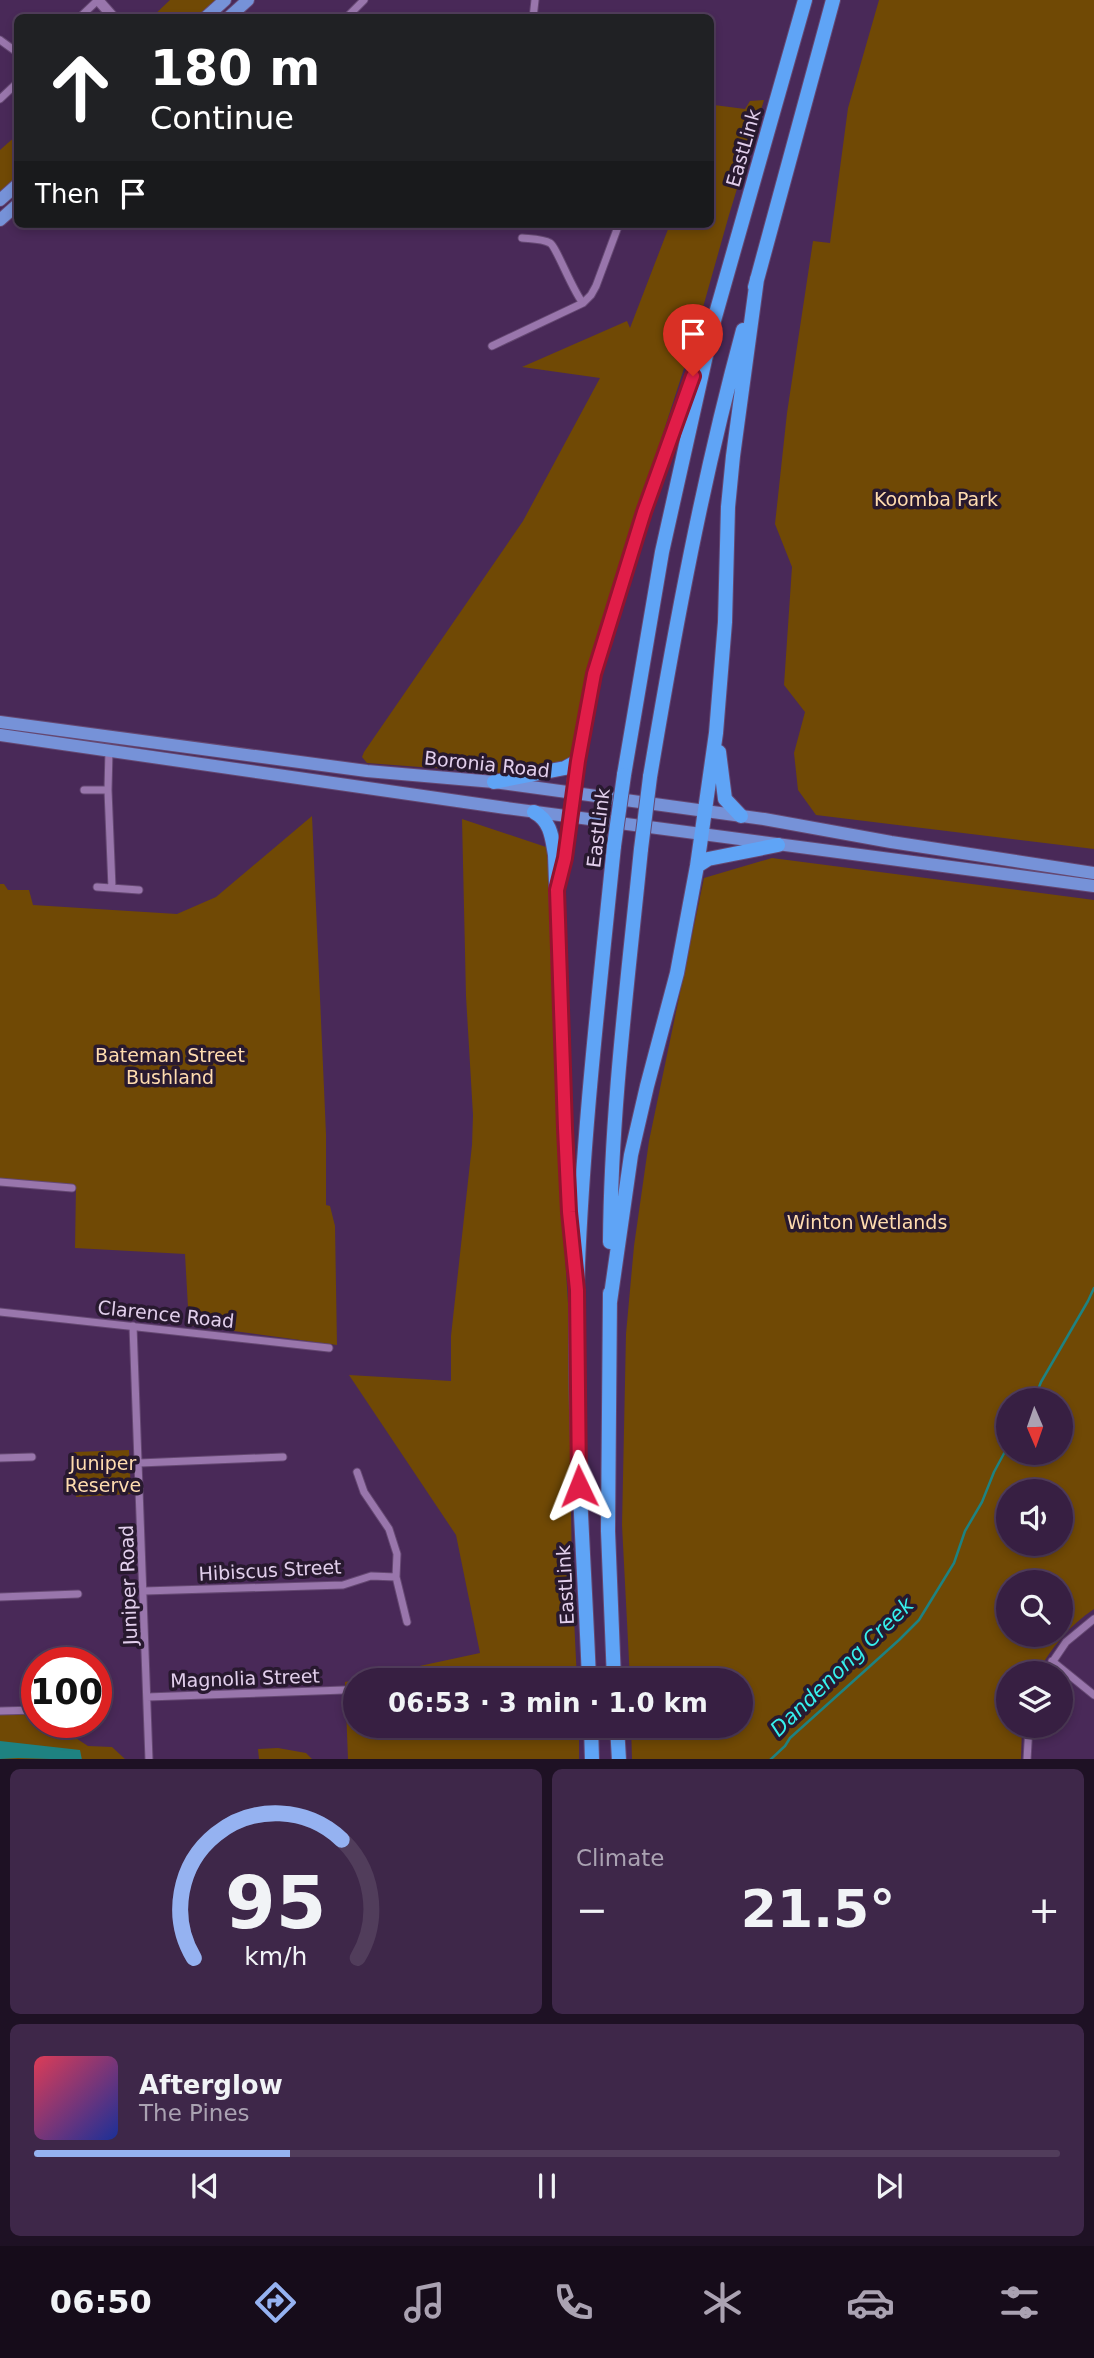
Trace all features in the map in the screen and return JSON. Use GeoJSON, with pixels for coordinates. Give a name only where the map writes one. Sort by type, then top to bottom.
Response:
{"type":"FeatureCollection","features":[{"type":"Feature","properties":{"kind":"highway","name":"EastLink"},"geometry":{"type":"LineString","coordinates":[[588,1668],[578,1458],[577,1290],[589,1104],[614,846],[662,552],[713,324],[805,0]]}},
{"type":"Feature","properties":{"kind":"highway"},"geometry":{"type":"LineString","coordinates":[[614,1668],[608,1531],[611,1195],[618,1076],[650,777],[676,624],[723,403],[833,0]]}},
{"type":"Feature","properties":{"kind":"highway"},"geometry":{"type":"LineString","coordinates":[[610,1302],[631,1155],[677,973],[698,866],[716,733],[725,622],[728,507],[733,456],[757,279]]}},
{"type":"Feature","properties":{"kind":"highway"},"geometry":{"type":"LineString","coordinates":[[557,890],[565,858],[578,761],[594,674],[673,428],[713,324]]}},
{"type":"Feature","properties":{"kind":"highway"},"geometry":{"type":"LineString","coordinates":[[716,733],[725,799],[741,816]]}},
{"type":"Feature","properties":{"kind":"highway"},"geometry":{"type":"LineString","coordinates":[[494,782],[565,768],[578,761]]}},
{"type":"Feature","properties":{"kind":"highway"},"geometry":{"type":"LineString","coordinates":[[534,812],[544,819],[550,829],[555,855],[569,1212],[577,1290]]}},
{"type":"Feature","properties":{"kind":"highway"},"geometry":{"type":"LineString","coordinates":[[698,866],[708,859],[778,845]]}},
{"type":"Feature","properties":{"kind":"highway"},"geometry":{"type":"LineString","coordinates":[[591,1738],[592,1759]]}},
{"type":"Feature","properties":{"kind":"highway"},"geometry":{"type":"LineString","coordinates":[[618,1738],[619,1759]]}},
{"type":"Feature","properties":{"kind":"main road"},"geometry":{"type":"LineString","coordinates":[[209,14],[225,0]]}},
{"type":"Feature","properties":{"kind":"main road"},"geometry":{"type":"LineString","coordinates":[[232,14],[248,0]]}},
{"type":"Feature","properties":{"kind":"main road"},"geometry":{"type":"LineString","coordinates":[[0,200],[14,188]]}},
{"type":"Feature","properties":{"kind":"main road"},"geometry":{"type":"LineString","coordinates":[[0,220],[14,208]]}},
{"type":"Feature","properties":{"kind":"main road","name":"Boronia Road"},"geometry":{"type":"LineString","coordinates":[[0,722],[354,769],[494,782],[705,811],[1094,873]]}},
{"type":"Feature","properties":{"kind":"main road","name":"Boronia Road"},"geometry":{"type":"LineString","coordinates":[[0,735],[570,817],[1094,886]]}},
{"type":"Feature","properties":{"kind":"main road"},"geometry":{"type":"LineString","coordinates":[[241,754],[248,772]]}},
{"type":"Feature","properties":{"kind":"main road"},"geometry":{"type":"LineString","coordinates":[[351,785],[354,769]]}},
{"type":"Feature","properties":{"kind":"main road"},"geometry":{"type":"LineString","coordinates":[[422,776],[440,788],[443,798]]}},
{"type":"Feature","properties":{"kind":"main road"},"geometry":{"type":"LineString","coordinates":[[1023,876],[1025,863]]}},
{"type":"Feature","properties":{"kind":"street"},"geometry":{"type":"LineString","coordinates":[[83,14],[98,0],[110,14]]}},
{"type":"Feature","properties":{"kind":"street"},"geometry":{"type":"LineString","coordinates":[[350,14],[365,0]]}},
{"type":"Feature","properties":{"kind":"street"},"geometry":{"type":"LineString","coordinates":[[0,99],[14,86]]}},
{"type":"Feature","properties":{"kind":"street"},"geometry":{"type":"LineString","coordinates":[[492,346],[583,303],[596,286],[618,228]]}},
{"type":"Feature","properties":{"kind":"street"},"geometry":{"type":"LineString","coordinates":[[522,238],[545,241],[555,247],[574,291],[583,303]]}},
{"type":"Feature","properties":{"kind":"street"},"geometry":{"type":"LineString","coordinates":[[109,750],[112,888]]}},
{"type":"Feature","properties":{"kind":"street"},"geometry":{"type":"LineString","coordinates":[[84,790],[108,790]]}},
{"type":"Feature","properties":{"kind":"street"},"geometry":{"type":"LineString","coordinates":[[97,887],[139,890]]}},
{"type":"Feature","properties":{"kind":"street"},"geometry":{"type":"LineString","coordinates":[[0,1182],[72,1188]]}},
{"type":"Feature","properties":{"kind":"street","name":"Clarence Road"},"geometry":{"type":"LineString","coordinates":[[0,1312],[329,1348]]}},
{"type":"Feature","properties":{"kind":"street","name":"Juniper Road"},"geometry":{"type":"LineString","coordinates":[[133,1326],[149,1759]]}},
{"type":"Feature","properties":{"kind":"street"},"geometry":{"type":"LineString","coordinates":[[0,1458],[32,1457]]}},
{"type":"Feature","properties":{"kind":"street"},"geometry":{"type":"LineString","coordinates":[[139,1464],[283,1457]]}},
{"type":"Feature","properties":{"kind":"street"},"geometry":{"type":"LineString","coordinates":[[357,1472],[364,1492],[389,1530],[397,1554],[396,1577],[407,1622]]}},
{"type":"Feature","properties":{"kind":"street","name":"Hibiscus Street"},"geometry":{"type":"LineString","coordinates":[[144,1591],[343,1585],[371,1576],[396,1577]]}},
{"type":"Feature","properties":{"kind":"street"},"geometry":{"type":"LineString","coordinates":[[0,1597],[78,1594]]}},
{"type":"Feature","properties":{"kind":"street"},"geometry":{"type":"LineString","coordinates":[[1052,1661],[1066,1642],[1094,1619]]}},
{"type":"Feature","properties":{"kind":"street"},"geometry":{"type":"LineString","coordinates":[[1073,1678],[1094,1695]]}},
{"type":"Feature","properties":{"kind":"street","name":"Magnolia Street"},"geometry":{"type":"LineString","coordinates":[[147,1697],[343,1690]]}},
{"type":"Feature","properties":{"kind":"street"},"geometry":{"type":"LineString","coordinates":[[0,1711],[21,1710]]}},
{"type":"Feature","properties":{"kind":"street"},"geometry":{"type":"LineString","coordinates":[[1027,1759],[1028,1738]]}},
{"type":"Feature","properties":{"kind":"green space"},"geometry":{"type":"Polygon","coordinates":[[[170,0],[223,0],[207,14],[155,14],[170,0]]]}},
{"type":"Feature","properties":{"kind":"green space","name":"Koomba Park"},"geometry":{"type":"Polygon","coordinates":[[[879,0],[1094,0],[1094,849],[816,815],[798,790],[794,753],[805,712],[784,685],[792,567],[775,524],[787,413],[813,241],[830,243],[848,108],[879,0]]]}},
{"type":"Feature","properties":{"kind":"green space"},"geometry":{"type":"Polygon","coordinates":[[[764,100],[698,325],[604,616],[582,701],[572,757],[564,764],[515,774],[367,763],[362,757],[364,752],[523,521],[600,378],[522,367],[627,321],[630,328],[668,228],[714,228],[714,105],[745,109],[750,101],[764,100]]]}},
{"type":"Feature","properties":{"kind":"green space"},"geometry":{"type":"Polygon","coordinates":[[[14,138],[14,187],[0,200],[0,150],[14,138]]]}},
{"type":"Feature","properties":{"kind":"green space","name":"Bateman Street Bushland"},"geometry":{"type":"Polygon","coordinates":[[[312,816],[326,1134],[326,1205],[330,1206],[335,1226],[337,1345],[189,1325],[185,1254],[75,1248],[76,1186],[0,1180],[0,884],[4,884],[8,890],[29,890],[33,905],[177,914],[216,897],[312,816]]]}},
{"type":"Feature","properties":{"kind":"green space"},"geometry":{"type":"Polygon","coordinates":[[[462,819],[549,848],[558,1051],[560,1174],[568,1303],[572,1577],[576,1668],[410,1668],[480,1653],[456,1535],[349,1375],[451,1381],[451,1336],[472,1145],[473,1115],[466,996],[462,819]]]}},
{"type":"Feature","properties":{"kind":"green space","name":"Winton Wetlands"},"geometry":{"type":"Polygon","coordinates":[[[772,858],[1094,900],[1094,1609],[1073,1627],[1073,1570],[996,1570],[996,1647],[1055,1647],[1045,1661],[996,1661],[996,1738],[1022,1738],[1021,1759],[632,1759],[631,1738],[753,1738],[753,1668],[629,1668],[622,1525],[626,1334],[634,1246],[649,1141],[704,878],[772,858]]]}},
{"type":"Feature","properties":{"kind":"green space","name":"Juniper Reserve"},"geometry":{"type":"Polygon","coordinates":[[[129,1450],[131,1494],[76,1497],[74,1452],[129,1450]]]}},
{"type":"Feature","properties":{"kind":"green space"},"geometry":{"type":"Polygon","coordinates":[[[21,1707],[21,1738],[76,1738],[88,1746],[112,1747],[125,1759],[0,1759],[0,1708],[21,1707]]]}},
{"type":"Feature","properties":{"kind":"green space"},"geometry":{"type":"Polygon","coordinates":[[[347,1738],[579,1738],[579,1759],[348,1759],[347,1738]]]}},
{"type":"Feature","properties":{"kind":"green space"},"geometry":{"type":"Polygon","coordinates":[[[278,1748],[306,1753],[312,1759],[259,1759],[258,1749],[278,1748]]]}},
{"type":"Feature","properties":{"kind":"shaded area"},"geometry":{"type":"Polygon","coordinates":[[[0,1741],[80,1750],[82,1759],[18,1758],[0,1759],[0,1741]]]}},
{"type":"Feature","properties":{"kind":"waterway","name":"Dandenong Creek"},"geometry":{"type":"LineString","coordinates":[[1039,1388],[1094,1288]]}},
{"type":"Feature","properties":{"kind":"waterway","name":"Dandenong Creek"},"geometry":{"type":"LineString","coordinates":[[771,1759],[790,1738],[919,1620],[954,1563],[965,1531],[982,1502],[998,1465]]}},
{"type":"Feature","properties":{"kind":"route"},"geometry":{"type":"LineString","coordinates":[[579,1486],[577,1290],[569,1212],[557,890],[565,858],[578,761],[594,674],[644,512],[693,376]]}}]}
